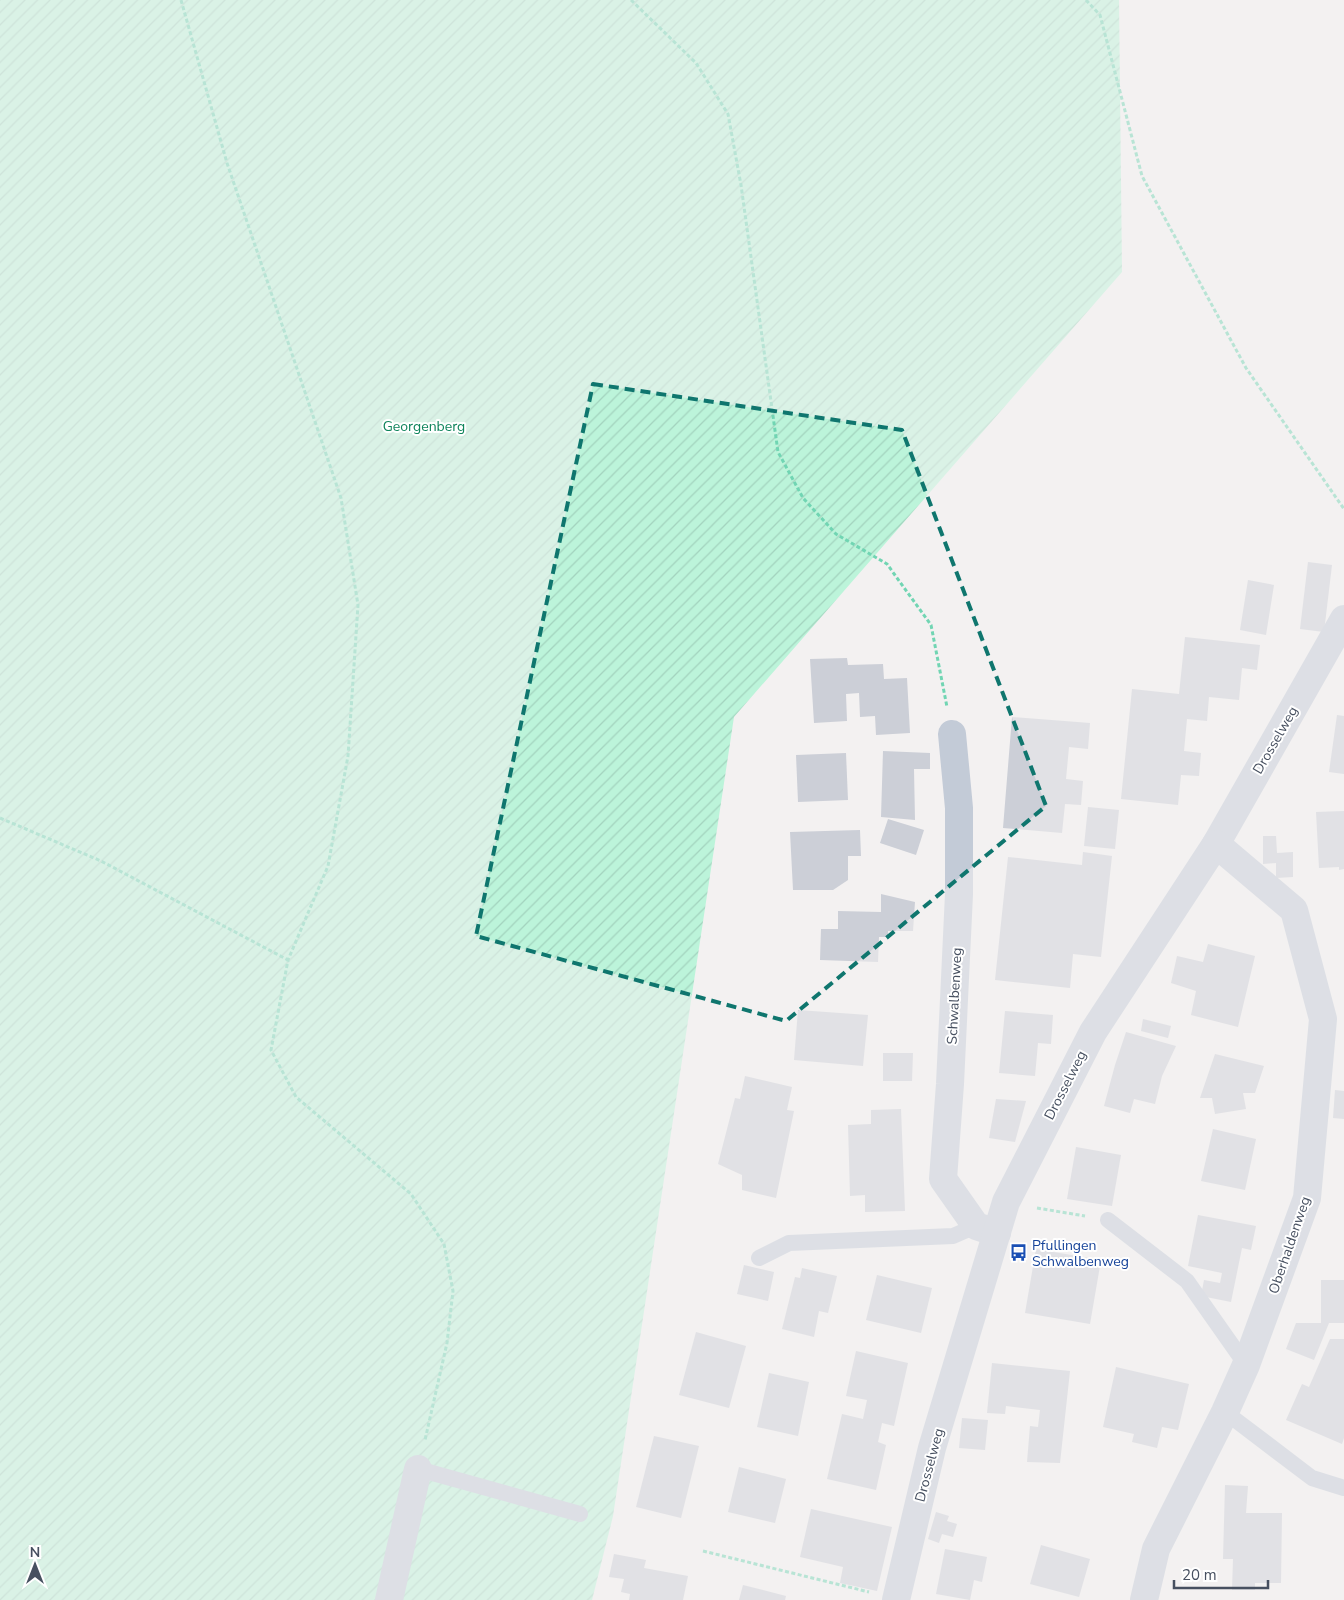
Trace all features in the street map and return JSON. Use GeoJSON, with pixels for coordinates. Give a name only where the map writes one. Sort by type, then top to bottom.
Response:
{"type":"FeatureCollection","features":[{"type":"Feature","properties":{"kind":"street","name":"Drosselweg"},"geometry":{"type":"LineString","coordinates":[[896,1599],[986,1229],[1006,1202],[1092,1032],[1216,844],[1344,619]]}},
{"type":"Feature","properties":{"kind":"street","name":"Schwalbenweg"},"geometry":{"type":"LineString","coordinates":[[952,734],[959,808],[959,894],[950,1084],[943,1179],[986,1229]]}},
{"type":"Feature","properties":{"kind":"street","name":"Oberhaldenweg"},"geometry":{"type":"LineString","coordinates":[[1144,1600],[1156,1550],[1225,1412],[1246,1365],[1307,1198],[1323,1019],[1294,910],[1216,844]]}},
{"type":"Feature","properties":{"kind":"street"},"geometry":{"type":"LineString","coordinates":[[390,1600],[418,1469]]}},
{"type":"Feature","properties":{"kind":"lane"},"geometry":{"type":"LineString","coordinates":[[1108,1220],[1187,1281],[1246,1365]]}},
{"type":"Feature","properties":{"kind":"lane"},"geometry":{"type":"LineString","coordinates":[[759,1258],[790,1243],[953,1236],[986,1229]]}},
{"type":"Feature","properties":{"kind":"lane"},"geometry":{"type":"LineString","coordinates":[[1225,1412],[1312,1478],[1344,1488]]}},
{"type":"Feature","properties":{"kind":"lane"},"geometry":{"type":"LineString","coordinates":[[418,1469],[580,1514]]}},
{"type":"Feature","properties":{"kind":"path"},"geometry":{"type":"LineString","coordinates":[[181,0],[227,163],[341,498],[358,605],[348,756],[328,866],[288,960],[271,1050],[296,1097],[411,1194],[444,1244],[452,1291],[447,1343],[418,1469]]}},
{"type":"Feature","properties":{"kind":"path"},"geometry":{"type":"LineString","coordinates":[[631,0],[696,63],[728,114],[741,185],[778,452],[803,498],[836,534],[887,564],[931,625],[952,734]]}},
{"type":"Feature","properties":{"kind":"path"},"geometry":{"type":"LineString","coordinates":[[1086,0],[1100,15],[1142,176],[1246,368],[1344,509]]}},
{"type":"Feature","properties":{"kind":"path"},"geometry":{"type":"LineString","coordinates":[[0,818],[101,861],[288,960]]}},
{"type":"Feature","properties":{"kind":"path"},"geometry":{"type":"LineString","coordinates":[[1031,1206],[1108,1220]]}},
{"type":"Feature","properties":{"kind":"path"},"geometry":{"type":"LineString","coordinates":[[703,1551],[896,1599]]}},
{"type":"Feature","properties":{"kind":"highlighted area"},"geometry":{"type":"Polygon","coordinates":[[[593,384],[902,430],[1046,806],[786,1021],[476,936],[593,384]]]}},
{"type":"Feature","properties":{"kind":"green space","name":"Georgenberg"},"geometry":{"type":"Polygon","coordinates":[[[0,0],[1119,0],[1122,272],[734,717],[613,1516],[592,1600],[0,1600],[0,0]]]}},
{"type":"Feature","properties":{"kind":"building"},"geometry":{"type":"Polygon","coordinates":[[[1308,562],[1332,565],[1324,632],[1300,629],[1308,562]]]}},
{"type":"Feature","properties":{"kind":"building"},"geometry":{"type":"Polygon","coordinates":[[[1248,580],[1274,585],[1266,635],[1240,630],[1248,580]]]}},
{"type":"Feature","properties":{"kind":"building"},"geometry":{"type":"Polygon","coordinates":[[[1185,637],[1260,645],[1257,670],[1242,668],[1239,700],[1209,697],[1207,721],[1187,719],[1184,751],[1201,753],[1199,776],[1181,775],[1178,805],[1121,799],[1132,689],[1179,694],[1185,637]]]}},
{"type":"Feature","properties":{"kind":"building"},"geometry":{"type":"Polygon","coordinates":[[[847,658],[848,665],[883,664],[884,679],[907,678],[910,733],[876,735],[875,716],[860,717],[859,693],[846,694],[847,721],[814,723],[810,659],[847,658]]]}},
{"type":"Feature","properties":{"kind":"building"},"geometry":{"type":"Polygon","coordinates":[[[1337,715],[1344,716],[1344,774],[1329,772],[1337,715]]]}},
{"type":"Feature","properties":{"kind":"building"},"geometry":{"type":"Polygon","coordinates":[[[1012,717],[1090,723],[1088,749],[1069,747],[1066,779],[1083,781],[1081,805],[1065,804],[1062,833],[1003,828],[1012,717]]]}},
{"type":"Feature","properties":{"kind":"building"},"geometry":{"type":"Polygon","coordinates":[[[883,751],[930,753],[930,769],[914,769],[915,820],[881,817],[883,751]]]}},
{"type":"Feature","properties":{"kind":"building"},"geometry":{"type":"Polygon","coordinates":[[[846,753],[848,800],[798,802],[796,755],[846,753]]]}},
{"type":"Feature","properties":{"kind":"building"},"geometry":{"type":"Polygon","coordinates":[[[1088,807],[1119,810],[1115,849],[1084,846],[1088,807]]]}},
{"type":"Feature","properties":{"kind":"building"},"geometry":{"type":"Polygon","coordinates":[[[1344,811],[1344,869],[1339,870],[1339,867],[1319,868],[1316,812],[1344,811]]]}},
{"type":"Feature","properties":{"kind":"building"},"geometry":{"type":"Polygon","coordinates":[[[888,819],[924,830],[916,855],[880,843],[888,819]]]}},
{"type":"Feature","properties":{"kind":"building"},"geometry":{"type":"Polygon","coordinates":[[[860,830],[861,856],[848,856],[848,880],[833,890],[793,890],[790,832],[860,830]]]}},
{"type":"Feature","properties":{"kind":"building"},"geometry":{"type":"Polygon","coordinates":[[[1263,836],[1276,836],[1277,853],[1293,852],[1293,877],[1276,878],[1276,863],[1263,864],[1263,836]]]}},
{"type":"Feature","properties":{"kind":"building"},"geometry":{"type":"Polygon","coordinates":[[[1083,852],[1112,856],[1101,957],[1073,954],[1070,988],[995,980],[1008,857],[1082,865],[1083,852]]]}},
{"type":"Feature","properties":{"kind":"building"},"geometry":{"type":"Polygon","coordinates":[[[881,894],[915,902],[913,931],[888,931],[888,937],[879,937],[878,962],[820,960],[821,929],[838,929],[838,911],[881,912],[881,894]]]}},
{"type":"Feature","properties":{"kind":"building"},"geometry":{"type":"Polygon","coordinates":[[[1208,944],[1255,956],[1238,1027],[1191,1015],[1196,991],[1171,983],[1177,956],[1203,962],[1208,944]]]}},
{"type":"Feature","properties":{"kind":"building"},"geometry":{"type":"Polygon","coordinates":[[[798,1010],[868,1015],[863,1066],[794,1060],[798,1010]]]}},
{"type":"Feature","properties":{"kind":"building"},"geometry":{"type":"Polygon","coordinates":[[[1005,1011],[1053,1015],[1051,1044],[1038,1043],[1035,1076],[999,1073],[1005,1011]]]}},
{"type":"Feature","properties":{"kind":"building"},"geometry":{"type":"Polygon","coordinates":[[[1143,1019],[1171,1026],[1168,1038],[1141,1031],[1143,1019]]]}},
{"type":"Feature","properties":{"kind":"building"},"geometry":{"type":"Polygon","coordinates":[[[1126,1032],[1176,1046],[1162,1076],[1155,1104],[1134,1099],[1130,1113],[1104,1106],[1126,1032]]]}},
{"type":"Feature","properties":{"kind":"building"},"geometry":{"type":"Polygon","coordinates":[[[883,1053],[913,1053],[912,1081],[883,1081],[883,1053]]]}},
{"type":"Feature","properties":{"kind":"building"},"geometry":{"type":"Polygon","coordinates":[[[1215,1054],[1264,1066],[1255,1093],[1243,1093],[1246,1109],[1215,1114],[1212,1098],[1200,1098],[1215,1054]]]}},
{"type":"Feature","properties":{"kind":"building"},"geometry":{"type":"Polygon","coordinates":[[[745,1076],[792,1087],[787,1110],[794,1111],[776,1198],[742,1190],[742,1175],[718,1164],[735,1098],[740,1099],[745,1076]]]}},
{"type":"Feature","properties":{"kind":"building"},"geometry":{"type":"Polygon","coordinates":[[[1335,1090],[1344,1091],[1344,1119],[1333,1118],[1335,1090]]]}},
{"type":"Feature","properties":{"kind":"building"},"geometry":{"type":"Polygon","coordinates":[[[996,1099],[1026,1101],[1015,1142],[989,1138],[996,1099]]]}},
{"type":"Feature","properties":{"kind":"building"},"geometry":{"type":"Polygon","coordinates":[[[901,1109],[905,1211],[865,1212],[865,1195],[850,1196],[848,1125],[871,1124],[871,1110],[901,1109]]]}},
{"type":"Feature","properties":{"kind":"building"},"geometry":{"type":"Polygon","coordinates":[[[1213,1129],[1256,1139],[1245,1190],[1201,1181],[1213,1129]]]}},
{"type":"Feature","properties":{"kind":"building"},"geometry":{"type":"Polygon","coordinates":[[[1076,1147],[1121,1155],[1112,1206],[1067,1199],[1076,1147]]]}},
{"type":"Feature","properties":{"kind":"building"},"geometry":{"type":"Polygon","coordinates":[[[1198,1215],[1256,1226],[1251,1250],[1242,1248],[1231,1302],[1201,1296],[1204,1280],[1220,1283],[1222,1273],[1188,1266],[1198,1215]]]}},
{"type":"Feature","properties":{"kind":"building"},"geometry":{"type":"Polygon","coordinates":[[[1036,1249],[1101,1260],[1090,1324],[1025,1313],[1036,1249]]]}},
{"type":"Feature","properties":{"kind":"building"},"geometry":{"type":"Polygon","coordinates":[[[744,1265],[774,1272],[768,1301],[737,1294],[744,1265]]]}},
{"type":"Feature","properties":{"kind":"building"},"geometry":{"type":"Polygon","coordinates":[[[802,1268],[837,1276],[828,1313],[819,1311],[814,1337],[782,1329],[795,1277],[800,1278],[802,1268]]]}},
{"type":"Feature","properties":{"kind":"building"},"geometry":{"type":"Polygon","coordinates":[[[877,1275],[932,1288],[921,1333],[866,1320],[877,1275]]]}},
{"type":"Feature","properties":{"kind":"building"},"geometry":{"type":"Polygon","coordinates":[[[1321,1280],[1344,1280],[1344,1323],[1329,1323],[1314,1360],[1286,1349],[1296,1323],[1321,1323],[1321,1280]]]}},
{"type":"Feature","properties":{"kind":"building"},"geometry":{"type":"Polygon","coordinates":[[[696,1332],[746,1346],[729,1408],[679,1395],[696,1332]]]}},
{"type":"Feature","properties":{"kind":"building"},"geometry":{"type":"Polygon","coordinates":[[[1330,1339],[1344,1339],[1344,1438],[1342,1444],[1286,1420],[1302,1384],[1309,1387],[1330,1339]]]}},
{"type":"Feature","properties":{"kind":"building"},"geometry":{"type":"Polygon","coordinates":[[[856,1351],[908,1363],[894,1426],[882,1423],[878,1442],[886,1445],[876,1490],[827,1479],[842,1414],[863,1419],[867,1400],[846,1396],[856,1351]]]}},
{"type":"Feature","properties":{"kind":"building"},"geometry":{"type":"Polygon","coordinates":[[[992,1363],[1070,1371],[1060,1463],[1027,1462],[1030,1426],[1038,1427],[1040,1410],[1006,1406],[1005,1414],[987,1413],[992,1363]]]}},
{"type":"Feature","properties":{"kind":"building"},"geometry":{"type":"Polygon","coordinates":[[[1116,1367],[1189,1384],[1178,1430],[1162,1427],[1157,1448],[1132,1442],[1134,1434],[1103,1427],[1116,1367]]]}},
{"type":"Feature","properties":{"kind":"building"},"geometry":{"type":"Polygon","coordinates":[[[769,1373],[809,1382],[798,1436],[757,1427],[769,1373]]]}},
{"type":"Feature","properties":{"kind":"building"},"geometry":{"type":"Polygon","coordinates":[[[962,1418],[988,1420],[985,1450],[959,1448],[962,1418]]]}},
{"type":"Feature","properties":{"kind":"building"},"geometry":{"type":"Polygon","coordinates":[[[654,1436],[699,1446],[681,1518],[636,1507],[654,1436]]]}},
{"type":"Feature","properties":{"kind":"building"},"geometry":{"type":"Polygon","coordinates":[[[739,1467],[786,1479],[775,1523],[728,1512],[739,1467]]]}},
{"type":"Feature","properties":{"kind":"building"},"geometry":{"type":"Polygon","coordinates":[[[1225,1485],[1248,1486],[1246,1513],[1282,1513],[1281,1583],[1255,1583],[1255,1590],[1232,1590],[1233,1559],[1223,1559],[1225,1485]]]}},
{"type":"Feature","properties":{"kind":"building"},"geometry":{"type":"Polygon","coordinates":[[[811,1509],[892,1527],[877,1591],[840,1583],[843,1567],[800,1557],[811,1509]]]}},
{"type":"Feature","properties":{"kind":"building"},"geometry":{"type":"Polygon","coordinates":[[[936,1512],[949,1516],[947,1521],[957,1524],[953,1537],[942,1534],[939,1543],[928,1539],[936,1512]]]}},
{"type":"Feature","properties":{"kind":"building"},"geometry":{"type":"Polygon","coordinates":[[[1041,1545],[1090,1559],[1079,1597],[1030,1584],[1041,1545]]]}},
{"type":"Feature","properties":{"kind":"building"},"geometry":{"type":"Polygon","coordinates":[[[945,1549],[987,1557],[982,1582],[974,1580],[970,1600],[936,1594],[945,1549]]]}},
{"type":"Feature","properties":{"kind":"building"},"geometry":{"type":"Polygon","coordinates":[[[614,1554],[646,1560],[644,1568],[688,1576],[683,1600],[629,1600],[630,1594],[621,1592],[624,1579],[609,1577],[614,1554]]]}},
{"type":"Feature","properties":{"kind":"building"},"geometry":{"type":"Polygon","coordinates":[[[743,1585],[786,1596],[785,1600],[739,1600],[743,1585]]]}},
{"type":"Feature","properties":{"kind":"place","name":"Pfullingen Schwalbenweg"},"geometry":{"type":"Point","coordinates":[1018,1253]}}]}
